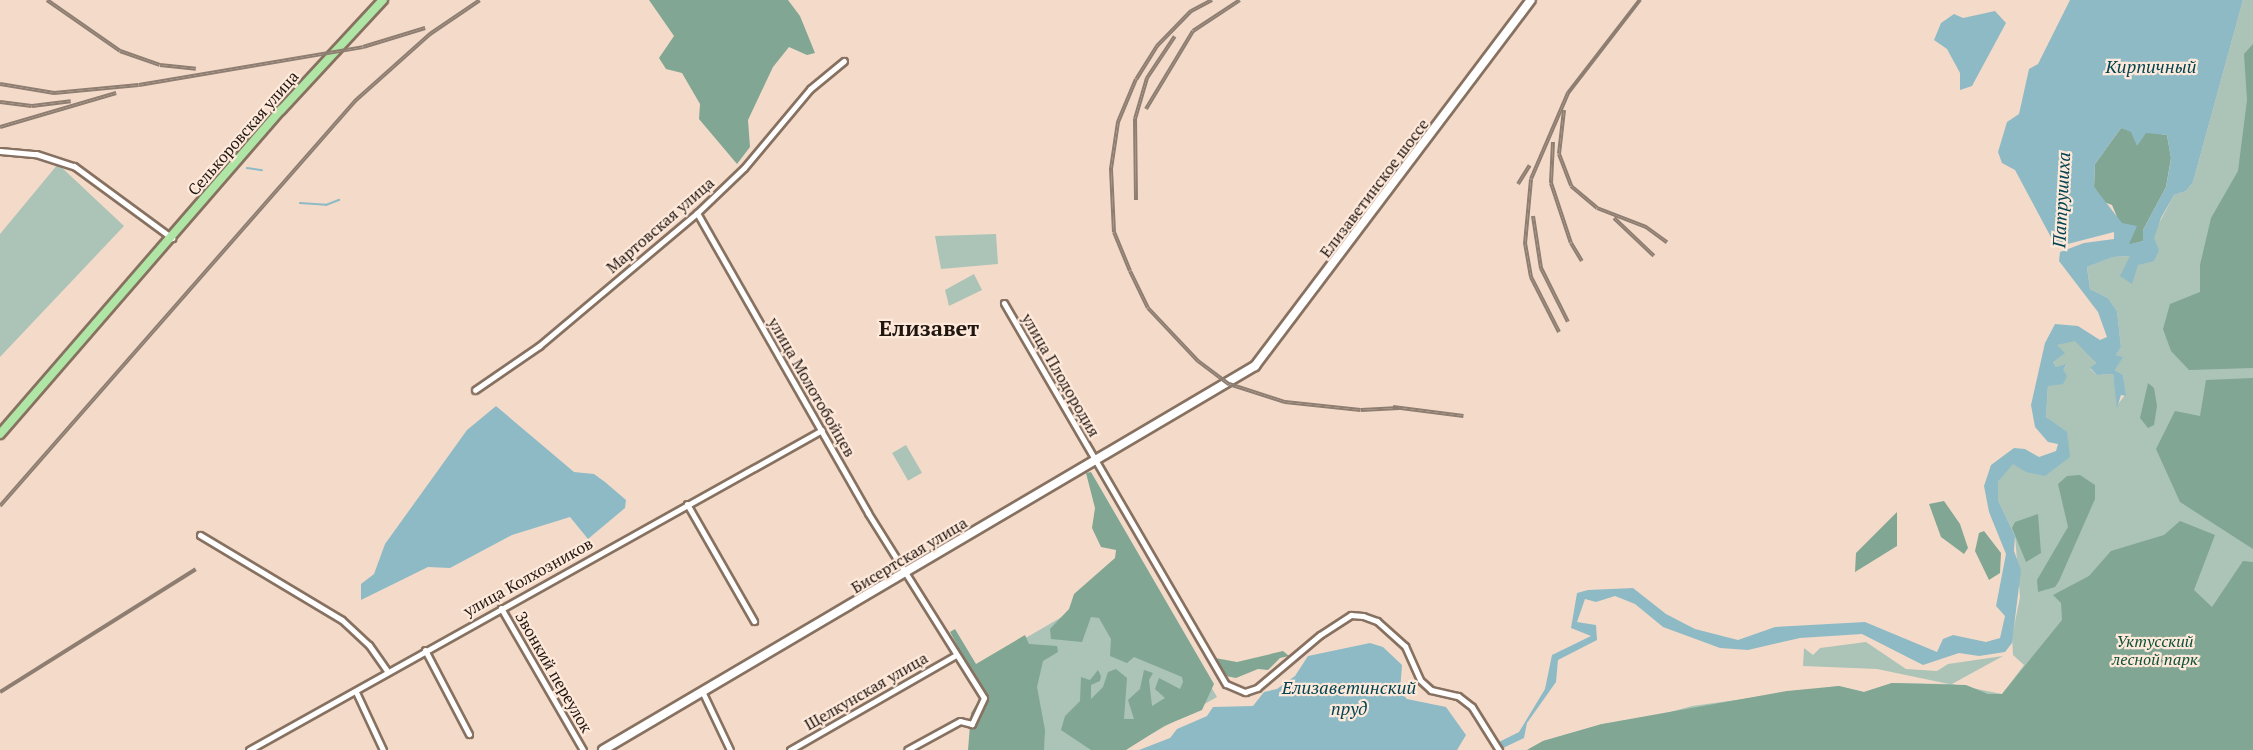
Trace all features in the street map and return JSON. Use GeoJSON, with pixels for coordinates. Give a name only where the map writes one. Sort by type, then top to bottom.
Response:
{"type":"FeatureCollection","features":[{"type":"Feature","properties":{"kind":"main road","name":"Селькоровская улица"},"geometry":{"type":"LineString","coordinates":[[0,434],[127,287],[383,0]]}},
{"type":"Feature","properties":{"kind":"main road","name":"Елизаветинское шоссе"},"geometry":{"type":"LineString","coordinates":[[1229,384],[1255,366],[1531,0]]}},
{"type":"Feature","properties":{"kind":"main road","name":"Бисертская улица"},"geometry":{"type":"LineString","coordinates":[[603,750],[1229,384]]}},
{"type":"Feature","properties":{"kind":"street","name":"Мартовская улица"},"geometry":{"type":"LineString","coordinates":[[475,390],[539,346],[697,213],[744,168],[810,89],[844,61]]}},
{"type":"Feature","properties":{"kind":"street"},"geometry":{"type":"LineString","coordinates":[[0,152],[36,154],[74,166],[172,238]]}},
{"type":"Feature","properties":{"kind":"street","name":"улица Молотобойцев"},"geometry":{"type":"LineString","coordinates":[[697,213],[906,573],[984,698],[972,724],[960,721],[907,750]]}},
{"type":"Feature","properties":{"kind":"street","name":"улица Плодородия"},"geometry":{"type":"LineString","coordinates":[[1004,303],[1203,650],[1235,690],[1257,688],[1320,635],[1351,615],[1363,616],[1377,621],[1405,646],[1420,680],[1431,690],[1458,696],[1472,707],[1498,750]]}},
{"type":"Feature","properties":{"kind":"street","name":"улица Колхозников"},"geometry":{"type":"LineString","coordinates":[[249,750],[822,430]]}},
{"type":"Feature","properties":{"kind":"street"},"geometry":{"type":"LineString","coordinates":[[687,504],[754,621]]}},
{"type":"Feature","properties":{"kind":"street"},"geometry":{"type":"LineString","coordinates":[[200,535],[342,620],[369,645],[388,672]]}},
{"type":"Feature","properties":{"kind":"street","name":"Звонкий переулок"},"geometry":{"type":"LineString","coordinates":[[501,609],[583,750]]}},
{"type":"Feature","properties":{"kind":"street"},"geometry":{"type":"LineString","coordinates":[[425,650],[469,734]]}},
{"type":"Feature","properties":{"kind":"street","name":"Щелкунская улица"},"geometry":{"type":"LineString","coordinates":[[790,750],[956,655]]}},
{"type":"Feature","properties":{"kind":"street"},"geometry":{"type":"LineString","coordinates":[[356,692],[383,750]]}},
{"type":"Feature","properties":{"kind":"street"},"geometry":{"type":"LineString","coordinates":[[702,692],[705,706],[730,750]]}},
{"type":"Feature","properties":{"kind":"green space"},"geometry":{"type":"Polygon","coordinates":[[[649,0],[788,0],[800,16],[815,53],[807,55],[789,47],[773,67],[748,120],[750,147],[737,164],[699,119],[700,104],[682,73],[666,69],[659,58],[674,36],[649,0]]]}},
{"type":"Feature","properties":{"kind":"green space","name":"Уктусский лесной парк"},"geometry":{"type":"Polygon","coordinates":[[[2243,0],[2253,0],[2253,750],[1527,750],[1543,741],[1602,724],[1638,721],[1692,706],[1839,686],[1864,692],[1892,683],[1949,684],[1877,669],[1803,666],[1804,648],[1813,655],[1820,648],[1866,642],[1906,669],[1937,671],[1948,664],[2003,656],[1952,684],[2002,694],[2024,665],[2013,655],[2012,637],[2020,597],[2015,536],[1998,500],[1998,482],[2013,463],[2030,470],[2070,457],[2046,416],[2048,386],[2067,365],[2056,367],[2053,362],[2056,345],[2075,340],[2096,363],[2090,369],[2097,375],[2113,374],[2118,404],[2125,395],[2123,375],[2115,370],[2122,357],[2116,355],[2121,347],[2117,311],[2108,298],[2090,289],[2087,267],[2113,257],[2130,256],[2137,265],[2174,195],[2186,191],[2193,182],[2243,0]]]}},
{"type":"Feature","properties":{"kind":"green space"},"geometry":{"type":"Polygon","coordinates":[[[2253,44],[2253,368],[2189,370],[2171,351],[2163,329],[2170,304],[2200,292],[2200,265],[2211,218],[2238,171],[2247,100],[2244,54],[2253,44]]]}},
{"type":"Feature","properties":{"kind":"green space"},"geometry":{"type":"Polygon","coordinates":[[[2121,128],[2167,135],[2171,158],[2166,187],[2143,230],[2143,241],[2129,245],[2112,205],[2104,202],[2094,187],[2095,164],[2121,128]]]}},
{"type":"Feature","properties":{"kind":"green space"},"geometry":{"type":"Polygon","coordinates":[[[58,164],[124,226],[0,357],[0,234],[58,164]]]}},
{"type":"Feature","properties":{"kind":"green space"},"geometry":{"type":"Polygon","coordinates":[[[996,234],[998,264],[941,269],[935,236],[996,234]]]}},
{"type":"Feature","properties":{"kind":"green space"},"geometry":{"type":"Polygon","coordinates":[[[974,274],[982,290],[949,306],[945,290],[974,274]]]}},
{"type":"Feature","properties":{"kind":"green space"},"geometry":{"type":"Polygon","coordinates":[[[2253,378],[2253,549],[2180,502],[2156,449],[2175,411],[2200,416],[2206,380],[2253,378]]]}},
{"type":"Feature","properties":{"kind":"green space"},"geometry":{"type":"Polygon","coordinates":[[[2148,383],[2154,388],[2157,406],[2154,425],[2148,428],[2140,418],[2148,383]]]}},
{"type":"Feature","properties":{"kind":"green space"},"geometry":{"type":"Polygon","coordinates":[[[906,445],[922,473],[908,481],[892,453],[906,445]]]}},
{"type":"Feature","properties":{"kind":"green space"},"geometry":{"type":"Polygon","coordinates":[[[1091,472],[1214,684],[1202,710],[1164,726],[1126,750],[1091,750],[1061,730],[1065,716],[1080,701],[1081,677],[1090,680],[1098,670],[1101,676],[1100,681],[1091,685],[1091,699],[1103,687],[1108,672],[1116,669],[1127,678],[1124,719],[1134,719],[1128,700],[1140,689],[1144,670],[1153,673],[1149,680],[1152,706],[1165,698],[1155,689],[1159,678],[1180,689],[1183,682],[1182,677],[1134,657],[1127,663],[1110,656],[1111,639],[1099,618],[1091,617],[1082,642],[1051,639],[1050,629],[1069,609],[1074,594],[1115,558],[1116,550],[1101,547],[1092,528],[1095,508],[1086,473],[1091,472]]]}},
{"type":"Feature","properties":{"kind":"green space"},"geometry":{"type":"Polygon","coordinates":[[[2080,475],[2095,485],[2095,499],[2059,581],[2055,587],[2038,592],[2037,580],[2068,527],[2058,484],[2067,476],[2080,475]]]}},
{"type":"Feature","properties":{"kind":"green space"},"geometry":{"type":"Polygon","coordinates":[[[1944,501],[1960,524],[1968,548],[1964,554],[1941,537],[1929,504],[1944,501]]]}},
{"type":"Feature","properties":{"kind":"green space"},"geometry":{"type":"Polygon","coordinates":[[[1897,512],[1897,546],[1855,572],[1856,553],[1897,512]]]}},
{"type":"Feature","properties":{"kind":"green space"},"geometry":{"type":"Polygon","coordinates":[[[2038,514],[2041,553],[2026,562],[2012,528],[2015,522],[2038,514]]]}},
{"type":"Feature","properties":{"kind":"green space","name":"Уктусский лесной парк"},"geometry":{"type":"Polygon","coordinates":[[[2180,521],[2215,535],[2194,590],[2212,607],[2243,561],[2253,562],[2253,750],[1527,750],[1543,741],[1602,724],[1787,691],[1839,686],[1864,692],[1892,683],[1966,685],[1988,694],[2002,694],[2062,620],[2061,603],[2053,595],[2089,576],[2111,551],[2164,535],[2180,521]]]}},
{"type":"Feature","properties":{"kind":"green space"},"geometry":{"type":"Polygon","coordinates":[[[1984,531],[2001,553],[2000,573],[1989,580],[1975,551],[1979,533],[1984,531]]]}},
{"type":"Feature","properties":{"kind":"green space"},"geometry":{"type":"Polygon","coordinates":[[[1143,570],[1217,697],[1123,750],[1019,750],[977,666],[1143,570]]]}},
{"type":"Feature","properties":{"kind":"green space"},"geometry":{"type":"Polygon","coordinates":[[[955,629],[976,664],[1025,635],[1029,644],[1057,646],[1058,652],[1043,661],[1037,687],[1045,730],[1044,750],[968,750],[971,713],[978,702],[986,699],[950,632],[955,629]]]}},
{"type":"Feature","properties":{"kind":"green space"},"geometry":{"type":"Polygon","coordinates":[[[1283,651],[1289,656],[1280,658],[1268,670],[1258,669],[1236,678],[1226,676],[1215,658],[1237,662],[1283,651]]]}},
{"type":"Feature","properties":{"kind":"water","name":"Кирпичный"},"geometry":{"type":"Polygon","coordinates":[[[2070,0],[2243,0],[2193,182],[2186,191],[2174,195],[2161,218],[2154,238],[2159,250],[2154,261],[2138,265],[2132,284],[2120,276],[2130,256],[2113,257],[2087,267],[2090,289],[2108,298],[2117,311],[2121,347],[2116,355],[2123,357],[2115,370],[2123,375],[2126,396],[2121,395],[2117,408],[2113,374],[2097,375],[2090,368],[2096,363],[2075,341],[2057,345],[2065,353],[2053,362],[2056,367],[2067,364],[2063,370],[2067,376],[2063,384],[2048,386],[2046,417],[2067,432],[2070,457],[2045,476],[2026,472],[2013,464],[1998,482],[1998,500],[2015,536],[2014,551],[2021,570],[2012,643],[2005,652],[1979,656],[1959,653],[1923,665],[1862,634],[1800,638],[1748,650],[1720,648],[1663,627],[1635,604],[1615,596],[1596,602],[1585,599],[1577,622],[1596,625],[1597,640],[1558,660],[1556,682],[1527,723],[1524,738],[1503,748],[1499,742],[1519,732],[1545,689],[1552,655],[1591,636],[1571,628],[1577,593],[1588,590],[1633,588],[1666,614],[1695,629],[1738,640],[1775,627],[1865,622],[1937,652],[1943,639],[1953,635],[1986,642],[2000,638],[2005,616],[1996,606],[2006,554],[1989,512],[1984,486],[1991,465],[2014,448],[2025,449],[2039,457],[2056,451],[2058,444],[2048,442],[2035,427],[2031,405],[2045,343],[2055,324],[2078,326],[2100,340],[2107,337],[2098,312],[2059,261],[2060,252],[2084,243],[2114,239],[2114,232],[2060,246],[2054,243],[2015,170],[2002,163],[1998,152],[2007,122],[2019,114],[2029,69],[2038,64],[2070,0]],[[2121,128],[2095,164],[2094,187],[2122,223],[2137,226],[2129,244],[2143,241],[2143,230],[2166,187],[2171,159],[2167,135],[2146,133],[2137,146],[2131,132],[2121,128]]]}},
{"type":"Feature","properties":{"kind":"water"},"geometry":{"type":"Polygon","coordinates":[[[1995,11],[2006,23],[1972,86],[1960,90],[1960,73],[1947,49],[1934,40],[1941,23],[1954,14],[1963,18],[1995,11]]]}},
{"type":"Feature","properties":{"kind":"water"},"geometry":{"type":"Polygon","coordinates":[[[496,406],[574,472],[594,474],[605,482],[626,500],[625,508],[588,539],[570,517],[512,535],[450,568],[428,567],[361,600],[361,584],[374,574],[385,544],[467,430],[496,406]]]}},
{"type":"Feature","properties":{"kind":"water","name":"Елизаветинский пруд"},"geometry":{"type":"Polygon","coordinates":[[[1370,643],[1383,647],[1402,665],[1400,691],[1407,699],[1446,707],[1466,735],[1457,750],[1139,750],[1170,738],[1177,729],[1207,716],[1213,707],[1253,706],[1264,692],[1277,689],[1295,676],[1308,656],[1370,643]]]}},
{"type":"Feature","properties":{"kind":"waterway"},"geometry":{"type":"LineString","coordinates":[[247,168],[262,170]]}},
{"type":"Feature","properties":{"kind":"waterway"},"geometry":{"type":"LineString","coordinates":[[300,203],[326,205],[339,200]]}},
{"type":"Feature","properties":{"kind":"railway"},"geometry":{"type":"LineString","coordinates":[[47,0],[120,51],[160,65],[196,69]]}},
{"type":"Feature","properties":{"kind":"railway"},"geometry":{"type":"LineString","coordinates":[[0,506],[355,101],[430,34],[480,0]]}},
{"type":"Feature","properties":{"kind":"railway"},"geometry":{"type":"LineString","coordinates":[[1212,0],[1191,11],[1157,46],[1136,79],[1118,122],[1111,169],[1114,232],[1130,271],[1148,308],[1198,361],[1229,384],[1285,402],[1361,410],[1399,408]]}},
{"type":"Feature","properties":{"kind":"railway"},"geometry":{"type":"LineString","coordinates":[[1146,109],[1193,31],[1240,0]]}},
{"type":"Feature","properties":{"kind":"railway"},"geometry":{"type":"LineString","coordinates":[[1559,332],[1531,277],[1525,244],[1531,179],[1568,93],[1640,0]]}},
{"type":"Feature","properties":{"kind":"railway"},"geometry":{"type":"LineString","coordinates":[[0,84],[54,93],[139,85],[363,47],[425,28]]}},
{"type":"Feature","properties":{"kind":"railway"},"geometry":{"type":"LineString","coordinates":[[1136,200],[1135,119],[1147,78],[1175,36]]}},
{"type":"Feature","properties":{"kind":"railway"},"geometry":{"type":"LineString","coordinates":[[0,127],[116,93]]}},
{"type":"Feature","properties":{"kind":"railway"},"geometry":{"type":"LineString","coordinates":[[0,102],[32,106],[71,101]]}},
{"type":"Feature","properties":{"kind":"railway"},"geometry":{"type":"LineString","coordinates":[[1564,110],[1559,154],[1571,186],[1597,208],[1646,227],[1667,242]]}},
{"type":"Feature","properties":{"kind":"railway"},"geometry":{"type":"LineString","coordinates":[[1553,142],[1551,183],[1571,243],[1582,261]]}},
{"type":"Feature","properties":{"kind":"railway"},"geometry":{"type":"LineString","coordinates":[[1518,184],[1530,165]]}},
{"type":"Feature","properties":{"kind":"railway"},"geometry":{"type":"LineString","coordinates":[[1533,216],[1541,268],[1568,322]]}},
{"type":"Feature","properties":{"kind":"railway"},"geometry":{"type":"LineString","coordinates":[[1614,218],[1654,256]]}},
{"type":"Feature","properties":{"kind":"railway"},"geometry":{"type":"LineString","coordinates":[[1393,407],[1463,416]]}},
{"type":"Feature","properties":{"kind":"railway"},"geometry":{"type":"LineString","coordinates":[[0,692],[196,569]]}},
{"type":"Feature","properties":{"kind":"district","name":"Елизавет"},"geometry":{"type":"Point","coordinates":[929,328]}},
{"type":"Feature","properties":{"kind":"water label","name":"Патрушиха"},"geometry":{"type":"Point","coordinates":[2061,200]}}]}
